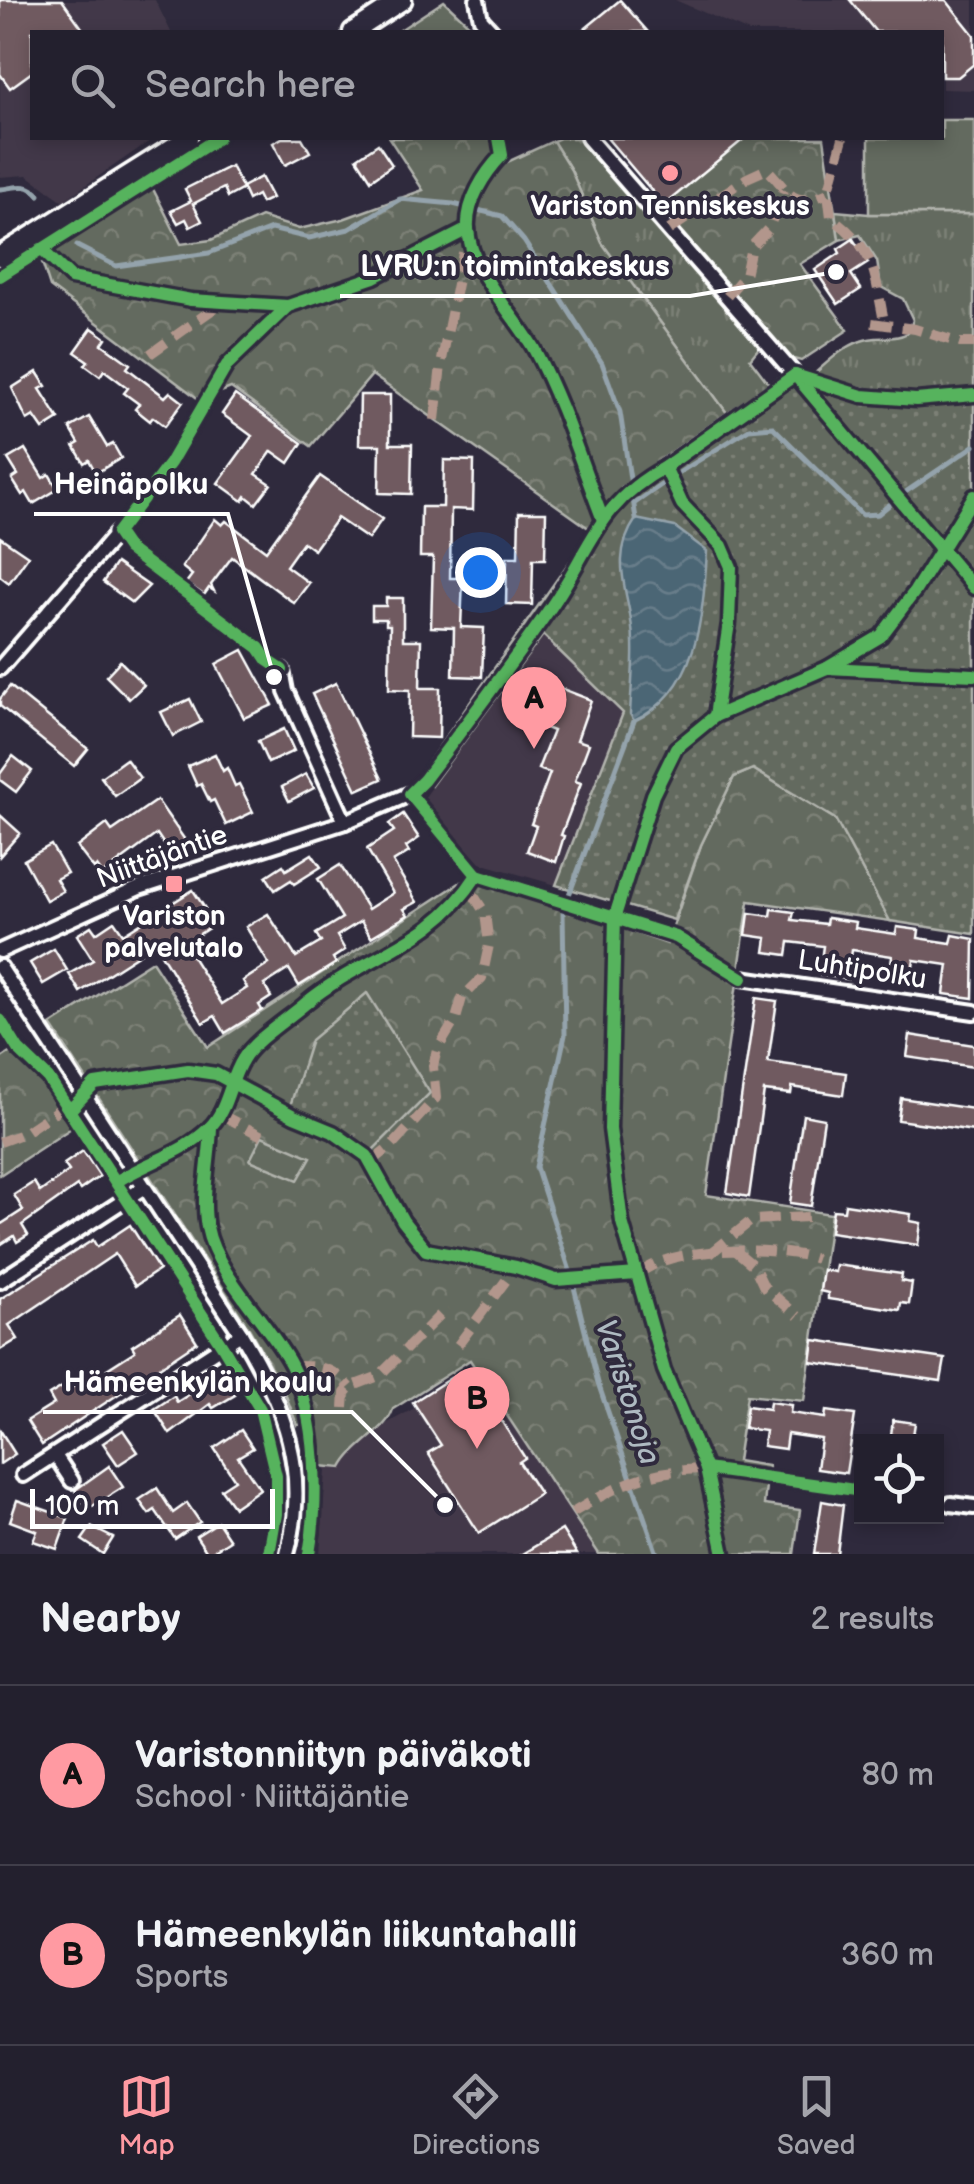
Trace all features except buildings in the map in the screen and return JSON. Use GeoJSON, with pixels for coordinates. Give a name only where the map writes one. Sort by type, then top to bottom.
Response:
{"type":"FeatureCollection","features":[{"type":"Feature","properties":{"kind":"main road"},"geometry":{"type":"LineString","coordinates":[[356,30],[402,0]]}},
{"type":"Feature","properties":{"kind":"main road"},"geometry":{"type":"LineString","coordinates":[[0,256],[185,140]]}},
{"type":"Feature","properties":{"kind":"street"},"geometry":{"type":"LineString","coordinates":[[477,0],[481,19],[491,30]]}},
{"type":"Feature","properties":{"kind":"street"},"geometry":{"type":"LineString","coordinates":[[590,140],[796,375]]}},
{"type":"Feature","properties":{"kind":"street"},"geometry":{"type":"LineString","coordinates":[[0,668],[117,534]]}},
{"type":"Feature","properties":{"kind":"street"},"geometry":{"type":"LineString","coordinates":[[282,670],[286,690],[345,822]]}},
{"type":"Feature","properties":{"kind":"street","name":"Niittäjäntie"},"geometry":{"type":"LineString","coordinates":[[0,952],[140,888],[345,822],[410,794]]}},
{"type":"Feature","properties":{"kind":"street"},"geometry":{"type":"LineString","coordinates":[[0,968],[242,1334],[276,1396],[293,1455],[295,1512],[287,1554]]}},
{"type":"Feature","properties":{"kind":"street","name":"Luhtipolku"},"geometry":{"type":"LineString","coordinates":[[742,978],[974,1012]]}},
{"type":"Feature","properties":{"kind":"street"},"geometry":{"type":"LineString","coordinates":[[0,1280],[144,1188]]}},
{"type":"Feature","properties":{"kind":"street"},"geometry":{"type":"LineString","coordinates":[[23,1476],[242,1334]]}},
{"type":"Feature","properties":{"kind":"street"},"geometry":{"type":"LineString","coordinates":[[55,1455],[72,1481]]}},
{"type":"Feature","properties":{"kind":"street"},"geometry":{"type":"LineString","coordinates":[[952,1504],[974,1507]]}},
{"type":"Feature","properties":{"kind":"shaded area"},"geometry":{"type":"Polygon","coordinates":[[[0,0],[155,0],[170,30],[30,30],[30,140],[151,140],[63,201],[27,175],[0,177],[0,0]]]}},
{"type":"Feature","properties":{"kind":"shaded area"},"geometry":{"type":"Polygon","coordinates":[[[675,0],[974,0],[974,90],[944,89],[944,30],[744,30],[675,0]]]}},
{"type":"Feature","properties":{"kind":"shaded area"},"geometry":{"type":"Polygon","coordinates":[[[543,635],[623,712],[556,885],[480,863],[422,801],[543,635]]]}},
{"type":"Feature","properties":{"kind":"shaded area"},"geometry":{"type":"Polygon","coordinates":[[[479,1372],[599,1554],[320,1554],[327,1457],[479,1372]]]}},
{"type":"Feature","properties":{"kind":"green space"},"geometry":{"type":"Polygon","coordinates":[[[444,1],[475,30],[400,30],[444,1]]]}},
{"type":"Feature","properties":{"kind":"green space"},"geometry":{"type":"Polygon","coordinates":[[[944,120],[974,120],[974,214],[869,214],[869,140],[944,140],[944,120]]]}},
{"type":"Feature","properties":{"kind":"green space"},"geometry":{"type":"Polygon","coordinates":[[[390,140],[496,140],[501,165],[553,141],[571,170],[602,243],[727,413],[622,487],[590,529],[372,375],[311,446],[231,388],[200,400],[50,287],[40,256],[152,187],[181,244],[211,240],[261,217],[299,229],[343,219],[423,190],[390,140]]]}},
{"type":"Feature","properties":{"kind":"green space"},"geometry":{"type":"Polygon","coordinates":[[[583,140],[762,344],[750,359],[769,384],[727,413],[602,243],[571,170],[553,141],[583,140]]]}},
{"type":"Feature","properties":{"kind":"green space"},"geometry":{"type":"Polygon","coordinates":[[[824,140],[839,240],[800,264],[848,330],[801,361],[786,357],[658,208],[739,142],[824,140]]]}},
{"type":"Feature","properties":{"kind":"green space"},"geometry":{"type":"Polygon","coordinates":[[[835,211],[974,214],[974,391],[893,393],[814,374],[854,344],[908,333],[913,320],[903,299],[881,287],[877,261],[860,235],[839,240],[835,211]]]}},
{"type":"Feature","properties":{"kind":"green space"},"geometry":{"type":"Polygon","coordinates":[[[793,367],[862,389],[913,397],[974,391],[974,934],[890,921],[835,819],[753,769],[734,777],[701,845],[674,920],[556,885],[623,713],[543,635],[431,786],[418,776],[622,487],[793,367]]]}},
{"type":"Feature","properties":{"kind":"green space"},"geometry":{"type":"Polygon","coordinates":[[[753,769],[835,819],[890,921],[749,901],[706,1195],[831,1214],[804,1401],[747,1395],[737,1461],[768,1466],[764,1505],[800,1510],[794,1554],[599,1554],[470,1360],[393,1409],[385,1424],[342,1468],[320,1466],[311,1423],[297,1425],[285,1393],[250,1330],[51,1025],[152,961],[208,1047],[461,882],[488,882],[667,944],[701,845],[734,777],[753,769]]]}},
{"type":"Feature","properties":{"kind":"green space"},"geometry":{"type":"Polygon","coordinates":[[[367,993],[430,1093],[367,1156],[333,1132],[294,1116],[290,1106],[311,1040],[367,993]]]}},
{"type":"Feature","properties":{"kind":"green space"},"geometry":{"type":"Polygon","coordinates":[[[11,1052],[43,1080],[73,1127],[0,1175],[0,1059],[11,1052]]]}},
{"type":"Feature","properties":{"kind":"green space"},"geometry":{"type":"Polygon","coordinates":[[[262,1136],[311,1157],[298,1180],[250,1160],[262,1136]]]}},
{"type":"Feature","properties":{"kind":"water"},"geometry":{"type":"Polygon","coordinates":[[[636,519],[675,527],[707,551],[699,625],[685,671],[656,708],[634,721],[630,714],[632,626],[622,565],[627,535],[636,519]]]}},
{"type":"Feature","properties":{"kind":"waterway","name":"Varistonoja"},"geometry":{"type":"LineString","coordinates":[[0,189],[25,187],[39,195]]}},
{"type":"Feature","properties":{"kind":"waterway","name":"Varistonoja"},"geometry":{"type":"LineString","coordinates":[[77,246],[116,266],[209,253],[271,229],[309,238],[349,229],[400,199],[453,204],[502,216],[524,241],[602,363],[620,412],[636,519]]}},
{"type":"Feature","properties":{"kind":"waterway"},"geometry":{"type":"LineString","coordinates":[[680,472],[749,429],[773,427],[862,515],[878,514],[889,505]]}},
{"type":"Feature","properties":{"kind":"waterway"},"geometry":{"type":"LineString","coordinates":[[907,491],[974,446]]}},
{"type":"Feature","properties":{"kind":"waterway"},"geometry":{"type":"LineString","coordinates":[[635,503],[661,485]]}},
{"type":"Feature","properties":{"kind":"waterway","name":"Varistonoja"},"geometry":{"type":"LineString","coordinates":[[634,721],[563,911],[565,1035],[536,1167],[570,1271],[598,1383],[657,1554]]}},
{"type":"Feature","properties":{"kind":"marked path"},"geometry":{"type":"LineString","coordinates":[[842,140],[828,193],[831,217],[864,249],[883,316]]}},
{"type":"Feature","properties":{"kind":"marked path"},"geometry":{"type":"LineString","coordinates":[[669,230],[767,169],[799,199],[828,193]]}},
{"type":"Feature","properties":{"kind":"marked path"},"geometry":{"type":"LineString","coordinates":[[727,296],[745,275],[751,247],[769,228],[784,190]]}},
{"type":"Feature","properties":{"kind":"marked path"},"geometry":{"type":"LineString","coordinates":[[435,420],[441,365],[466,238]]}},
{"type":"Feature","properties":{"kind":"marked path"},"geometry":{"type":"LineString","coordinates":[[150,354],[223,302]]}},
{"type":"Feature","properties":{"kind":"marked path"},"geometry":{"type":"LineString","coordinates":[[872,323],[974,343]]}},
{"type":"Feature","properties":{"kind":"marked path"},"geometry":{"type":"LineString","coordinates":[[370,1163],[393,1145],[436,1098],[433,1066],[437,1050],[456,1019],[462,998],[482,978],[489,945],[485,913],[469,888]]}},
{"type":"Feature","properties":{"kind":"marked path"},"geometry":{"type":"LineString","coordinates":[[0,1142],[22,1134],[65,1105]]}},
{"type":"Feature","properties":{"kind":"marked path"},"geometry":{"type":"LineString","coordinates":[[220,1114],[262,1136]]}},
{"type":"Feature","properties":{"kind":"marked path"},"geometry":{"type":"LineString","coordinates":[[710,1254],[752,1220],[808,1217]]}},
{"type":"Feature","properties":{"kind":"marked path"},"geometry":{"type":"LineString","coordinates":[[637,1274],[666,1260],[719,1251],[783,1252],[816,1259]]}},
{"type":"Feature","properties":{"kind":"marked path"},"geometry":{"type":"LineString","coordinates":[[736,1251],[754,1266],[764,1287],[798,1316]]}},
{"type":"Feature","properties":{"kind":"marked path"},"geometry":{"type":"LineString","coordinates":[[458,1345],[516,1267]]}},
{"type":"Feature","properties":{"kind":"marked path"},"geometry":{"type":"LineString","coordinates":[[344,1408],[345,1393],[350,1387],[379,1376],[447,1308]]}},
{"type":"Feature","properties":{"kind":"marked path"},"geometry":{"type":"LineString","coordinates":[[291,1366],[323,1368],[350,1387]]}},
{"type":"Feature","properties":{"kind":"marked path"},"geometry":{"type":"LineString","coordinates":[[572,1513],[650,1475],[706,1469]]}},
{"type":"Feature","properties":{"kind":"cycle path"},"geometry":{"type":"LineString","coordinates":[[0,276],[215,140]]}},
{"type":"Feature","properties":{"kind":"cycle path"},"geometry":{"type":"LineString","coordinates":[[499,140],[502,155],[483,180],[470,209],[471,245],[485,277],[534,349],[563,412],[603,520]]}},
{"type":"Feature","properties":{"kind":"cycle path"},"geometry":{"type":"LineString","coordinates":[[41,249],[71,278],[191,300],[288,306],[374,277],[468,229]]}},
{"type":"Feature","properties":{"kind":"cycle path"},"geometry":{"type":"LineString","coordinates":[[282,670],[267,660],[259,648],[128,549],[117,533],[170,463],[227,365],[288,306]]}},
{"type":"Feature","properties":{"kind":"cycle path"},"geometry":{"type":"LineString","coordinates":[[795,375],[974,588]]}},
{"type":"Feature","properties":{"kind":"cycle path"},"geometry":{"type":"LineString","coordinates":[[715,716],[729,623],[731,567],[722,546],[682,504],[665,467],[795,375],[862,396],[916,400],[974,395]]}},
{"type":"Feature","properties":{"kind":"cycle path"},"geometry":{"type":"LineString","coordinates":[[477,875],[410,794],[536,629],[609,512],[665,467]]}},
{"type":"Feature","properties":{"kind":"cycle path"},"geometry":{"type":"LineString","coordinates":[[724,1554],[706,1469],[664,1370],[622,1222],[610,1129],[615,916],[653,795],[676,748],[715,716],[827,668],[881,636],[915,591],[974,496]]}},
{"type":"Feature","properties":{"kind":"cycle path"},"geometry":{"type":"LineString","coordinates":[[827,668],[974,675]]}},
{"type":"Feature","properties":{"kind":"cycle path"},"geometry":{"type":"LineString","coordinates":[[116,1182],[199,1137],[220,1113],[238,1068],[255,1044],[329,986],[419,934],[459,899],[477,875],[676,937],[742,978]]}},
{"type":"Feature","properties":{"kind":"cycle path"},"geometry":{"type":"LineString","coordinates":[[0,1020],[18,1049],[48,1078],[260,1409],[276,1476],[276,1514],[269,1554]]}},
{"type":"Feature","properties":{"kind":"cycle path"},"geometry":{"type":"LineString","coordinates":[[69,1111],[95,1084],[188,1070],[216,1074],[333,1132],[367,1156],[403,1221],[426,1250],[516,1267],[556,1280],[637,1274]]}},
{"type":"Feature","properties":{"kind":"cycle path"},"geometry":{"type":"LineString","coordinates":[[211,1127],[205,1203],[212,1245],[232,1281],[291,1365],[306,1408],[315,1484],[309,1554]]}},
{"type":"Feature","properties":{"kind":"cycle path"},"geometry":{"type":"LineString","coordinates":[[706,1469],[854,1490]]}},
{"type":"Feature","properties":{"kind":"place","name":"Variston Tenniskeskus"},"geometry":{"type":"Point","coordinates":[670,173]}},
{"type":"Feature","properties":{"kind":"place","name":"LVRU:n toimintakeskus"},"geometry":{"type":"Point","coordinates":[836,272]}},
{"type":"Feature","properties":{"kind":"place","name":"Heinäpolku"},"geometry":{"type":"Point","coordinates":[274,677]}},
{"type":"Feature","properties":{"kind":"place","name":"Varistonniityn päiväkoti"},"geometry":{"type":"Point","coordinates":[534,749]}},
{"type":"Feature","properties":{"kind":"place","name":"Variston palvelutalo"},"geometry":{"type":"Point","coordinates":[174,884]}},
{"type":"Feature","properties":{"kind":"place","name":"Hämeenkylän liikuntahalli"},"geometry":{"type":"Point","coordinates":[477,1449]}},
{"type":"Feature","properties":{"kind":"place","name":"Hämeenkylän koulu"},"geometry":{"type":"Point","coordinates":[445,1505]}}]}
